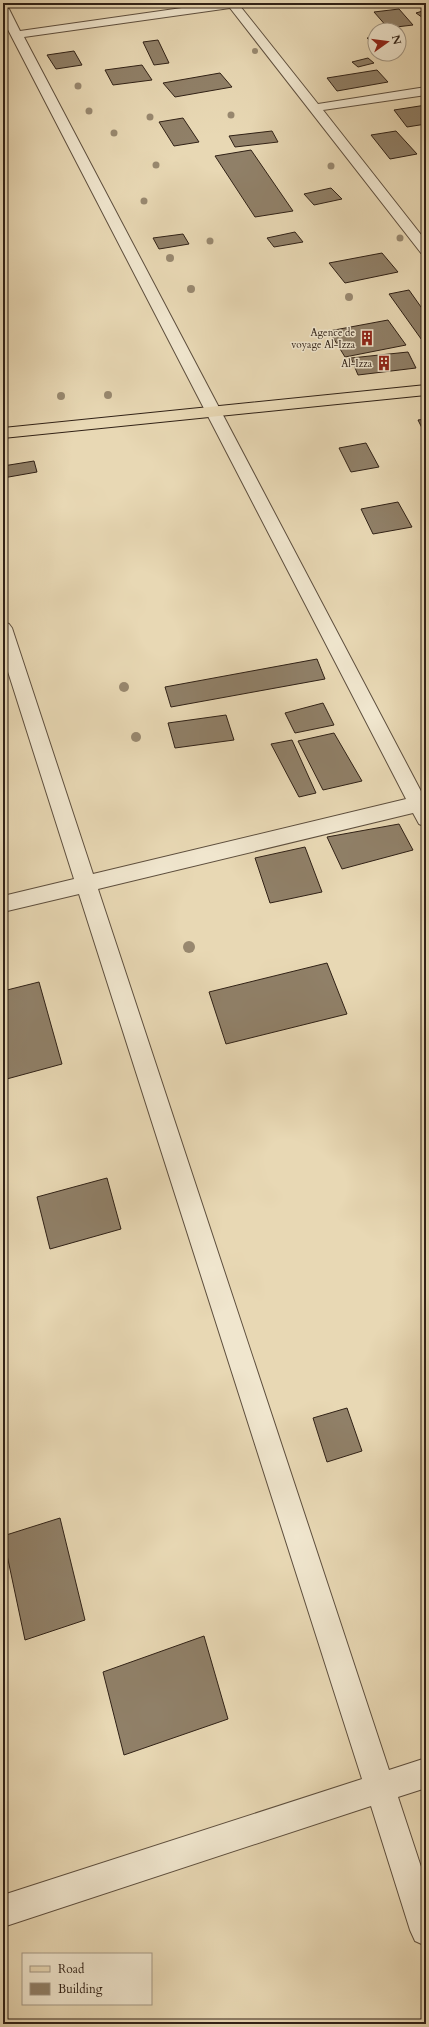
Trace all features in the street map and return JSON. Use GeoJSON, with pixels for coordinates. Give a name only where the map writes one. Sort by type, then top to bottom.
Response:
{"type":"FeatureCollection","features":[{"type":"Feature","properties":{"kind":"main road"},"geometry":{"type":"LineString","coordinates":[[3,433],[426,390]]}},
{"type":"Feature","properties":{"kind":"street"},"geometry":{"type":"LineString","coordinates":[[16,35],[235,4],[315,108],[420,234],[426,250]]}},
{"type":"Feature","properties":{"kind":"street"},"geometry":{"type":"LineString","coordinates":[[3,9],[423,808],[3,904]]}},
{"type":"Feature","properties":{"kind":"street"},"geometry":{"type":"LineString","coordinates":[[315,108],[426,91]]}},
{"type":"Feature","properties":{"kind":"street"},"geometry":{"type":"LineString","coordinates":[[3,628],[379,1790],[426,1930]]}},
{"type":"Feature","properties":{"kind":"street"},"geometry":{"type":"LineString","coordinates":[[3,1911],[379,1790],[426,1773]]}},
{"type":"Feature","properties":{"kind":"building"},"geometry":{"type":"Polygon","coordinates":[[[399,9],[413,25],[407,26],[407,22],[383,22],[374,12],[399,9]]]}},
{"type":"Feature","properties":{"kind":"building"},"geometry":{"type":"Polygon","coordinates":[[[426,10],[426,20],[416,13],[426,10]]]}},
{"type":"Feature","properties":{"kind":"building"},"geometry":{"type":"Polygon","coordinates":[[[158,40],[169,63],[154,65],[143,42],[158,40]]]}},
{"type":"Feature","properties":{"kind":"building"},"geometry":{"type":"Polygon","coordinates":[[[74,51],[82,65],[56,69],[47,55],[74,51]]]}},
{"type":"Feature","properties":{"kind":"building"},"geometry":{"type":"Polygon","coordinates":[[[367,58],[367,62],[374,63],[358,67],[352,62],[367,58]]]}},
{"type":"Feature","properties":{"kind":"building"},"geometry":{"type":"Polygon","coordinates":[[[142,65],[152,80],[113,85],[105,70],[142,65]]]}},
{"type":"Feature","properties":{"kind":"building"},"geometry":{"type":"Polygon","coordinates":[[[377,70],[388,82],[337,91],[327,78],[377,70]]]}},
{"type":"Feature","properties":{"kind":"building"},"geometry":{"type":"Polygon","coordinates":[[[220,73],[232,87],[175,97],[163,83],[220,73]]]}},
{"type":"Feature","properties":{"kind":"building"},"geometry":{"type":"Polygon","coordinates":[[[426,105],[426,124],[407,127],[394,110],[426,105]]]}},
{"type":"Feature","properties":{"kind":"building"},"geometry":{"type":"Polygon","coordinates":[[[183,118],[199,142],[174,146],[159,122],[183,118]]]}},
{"type":"Feature","properties":{"kind":"building"},"geometry":{"type":"Polygon","coordinates":[[[272,131],[278,142],[235,147],[229,136],[272,131]]]}},
{"type":"Feature","properties":{"kind":"building"},"geometry":{"type":"Polygon","coordinates":[[[396,131],[417,154],[390,159],[371,135],[396,131]]]}},
{"type":"Feature","properties":{"kind":"building"},"geometry":{"type":"Polygon","coordinates":[[[251,150],[293,211],[255,217],[215,156],[251,150]]]}},
{"type":"Feature","properties":{"kind":"building"},"geometry":{"type":"Polygon","coordinates":[[[331,188],[342,199],[314,205],[304,194],[331,188]]]}},
{"type":"Feature","properties":{"kind":"building"},"geometry":{"type":"Polygon","coordinates":[[[295,232],[303,242],[274,247],[267,238],[295,232]]]}},
{"type":"Feature","properties":{"kind":"building"},"geometry":{"type":"Polygon","coordinates":[[[183,234],[189,244],[159,249],[153,238],[183,234]]]}},
{"type":"Feature","properties":{"kind":"building"},"geometry":{"type":"Polygon","coordinates":[[[382,253],[398,272],[345,283],[329,263],[382,253]]]}},
{"type":"Feature","properties":{"kind":"building"},"geometry":{"type":"Polygon","coordinates":[[[409,290],[426,314],[426,343],[424,343],[389,294],[409,290]]]}},
{"type":"Feature","properties":{"kind":"building","name":"Agence de voyage Al-Izza"},"geometry":{"type":"Polygon","coordinates":[[[388,320],[406,345],[345,357],[329,331],[388,320]]]}},
{"type":"Feature","properties":{"kind":"building","name":"Al-Izza"},"geometry":{"type":"Polygon","coordinates":[[[408,352],[416,368],[358,375],[351,358],[408,352]]]}},
{"type":"Feature","properties":{"kind":"building"},"geometry":{"type":"Polygon","coordinates":[[[426,419],[426,436],[418,420],[426,419]]]}},
{"type":"Feature","properties":{"kind":"building"},"geometry":{"type":"Polygon","coordinates":[[[366,443],[379,467],[351,472],[339,448],[366,443]]]}},
{"type":"Feature","properties":{"kind":"building"},"geometry":{"type":"Polygon","coordinates":[[[34,461],[37,472],[3,478],[3,466],[34,461]]]}},
{"type":"Feature","properties":{"kind":"building"},"geometry":{"type":"Polygon","coordinates":[[[398,502],[412,527],[373,534],[361,509],[398,502]]]}},
{"type":"Feature","properties":{"kind":"building"},"geometry":{"type":"Polygon","coordinates":[[[317,659],[325,679],[171,707],[165,687],[317,659]]]}},
{"type":"Feature","properties":{"kind":"building"},"geometry":{"type":"Polygon","coordinates":[[[323,703],[334,725],[295,733],[285,713],[323,703]]]}},
{"type":"Feature","properties":{"kind":"building"},"geometry":{"type":"Polygon","coordinates":[[[226,715],[234,740],[175,748],[168,723],[226,715]]]}},
{"type":"Feature","properties":{"kind":"building"},"geometry":{"type":"Polygon","coordinates":[[[334,733],[362,781],[323,790],[298,741],[334,733]]]}},
{"type":"Feature","properties":{"kind":"building"},"geometry":{"type":"Polygon","coordinates":[[[292,740],[316,793],[299,797],[271,744],[292,740]]]}},
{"type":"Feature","properties":{"kind":"building"},"geometry":{"type":"Polygon","coordinates":[[[399,824],[413,850],[342,869],[327,837],[399,824]]]}},
{"type":"Feature","properties":{"kind":"building"},"geometry":{"type":"Polygon","coordinates":[[[305,847],[322,892],[270,903],[255,858],[305,847]]]}},
{"type":"Feature","properties":{"kind":"building"},"geometry":{"type":"Polygon","coordinates":[[[327,963],[347,1014],[226,1044],[209,992],[327,963]]]}},
{"type":"Feature","properties":{"kind":"building"},"geometry":{"type":"Polygon","coordinates":[[[39,982],[62,1064],[3,1080],[3,991],[39,982]]]}},
{"type":"Feature","properties":{"kind":"building"},"geometry":{"type":"Polygon","coordinates":[[[107,1178],[121,1229],[50,1249],[37,1197],[107,1178]]]}},
{"type":"Feature","properties":{"kind":"building"},"geometry":{"type":"Polygon","coordinates":[[[347,1408],[362,1451],[327,1462],[313,1418],[347,1408]]]}},
{"type":"Feature","properties":{"kind":"building"},"geometry":{"type":"Polygon","coordinates":[[[60,1518],[85,1620],[25,1640],[3,1536],[60,1518]]]}},
{"type":"Feature","properties":{"kind":"building"},"geometry":{"type":"Polygon","coordinates":[[[204,1636],[228,1719],[124,1755],[103,1672],[204,1636]]]}},
{"type":"Feature","properties":{"kind":"place","name":"Agence de voyage Al-Izza"},"geometry":{"type":"Point","coordinates":[367,338]}},
{"type":"Feature","properties":{"kind":"place","name":"Al-Izza"},"geometry":{"type":"Point","coordinates":[384,363]}}]}
